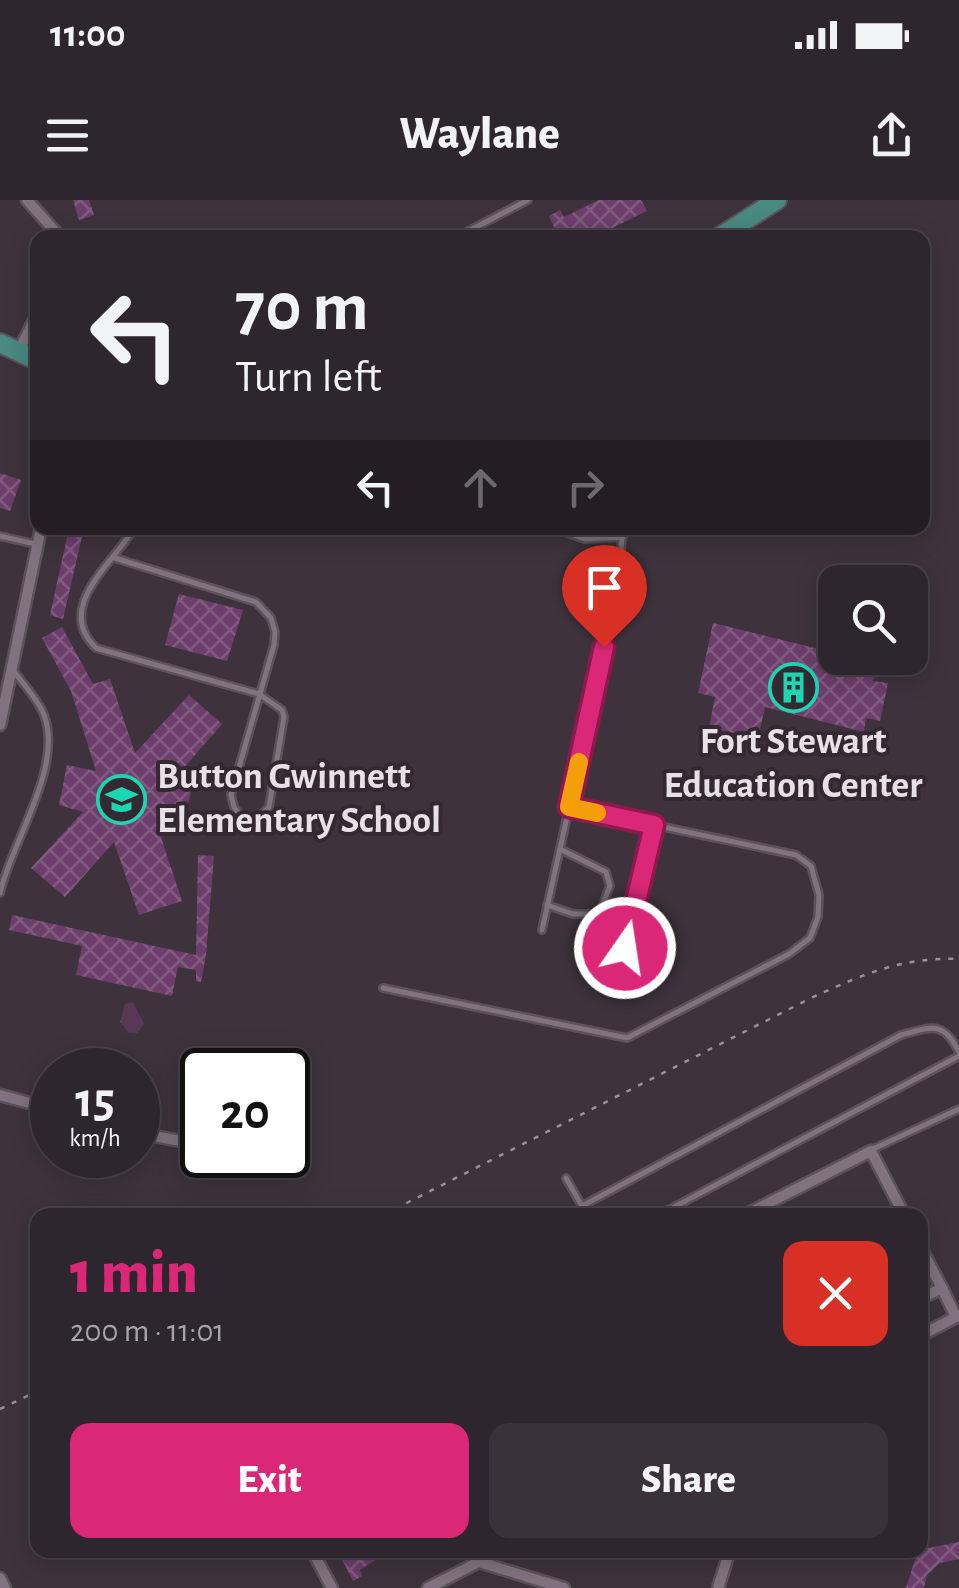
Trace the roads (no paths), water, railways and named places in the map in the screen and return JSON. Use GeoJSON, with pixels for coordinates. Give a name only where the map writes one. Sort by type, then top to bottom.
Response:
{"type":"FeatureCollection","features":[{"type":"Feature","properties":{"kind":"main road"},"geometry":{"type":"LineString","coordinates":[[730,230],[777,200]]}},
{"type":"Feature","properties":{"kind":"main road"},"geometry":{"type":"LineString","coordinates":[[0,343],[30,357]]}},
{"type":"Feature","properties":{"kind":"street"},"geometry":{"type":"LineString","coordinates":[[27,200],[55,230]]}},
{"type":"Feature","properties":{"kind":"street"},"geometry":{"type":"LineString","coordinates":[[18,352],[30,328]]}},
{"type":"Feature","properties":{"kind":"street"},"geometry":{"type":"LineString","coordinates":[[0,724],[40,535]]}},
{"type":"Feature","properties":{"kind":"street"},"geometry":{"type":"LineString","coordinates":[[0,1095],[30,1103]]}},
{"type":"Feature","properties":{"kind":"street"},"geometry":{"type":"LineString","coordinates":[[759,1208],[871,1151],[900,1208]]}},
{"type":"Feature","properties":{"kind":"street"},"geometry":{"type":"LineString","coordinates":[[928,1261],[958,1316],[928,1332]]}},
{"type":"Feature","properties":{"kind":"street"},"geometry":{"type":"LineString","coordinates":[[928,1295],[942,1288]]}},
{"type":"Feature","properties":{"kind":"street"},"geometry":{"type":"LineString","coordinates":[[316,1558],[332,1588]]}},
{"type":"Feature","properties":{"kind":"street"},"geometry":{"type":"LineString","coordinates":[[428,1588],[487,1558]]}},
{"type":"Feature","properties":{"kind":"street"},"geometry":{"type":"LineString","coordinates":[[718,1588],[727,1558]]}},
{"type":"Feature","properties":{"kind":"street"},"geometry":{"type":"LineString","coordinates":[[479,1562],[564,1588]]}},
{"type":"Feature","properties":{"kind":"street"},"geometry":{"type":"LineString","coordinates":[[0,1578],[5,1588]]}},
{"type":"Feature","properties":{"kind":"lane"},"geometry":{"type":"LineString","coordinates":[[470,230],[528,200]]}},
{"type":"Feature","properties":{"kind":"lane"},"geometry":{"type":"LineString","coordinates":[[115,558],[265,608],[275,632],[259,694],[231,795],[242,818],[255,821],[268,806],[282,710],[259,694],[96,648],[86,636],[81,624],[82,610],[92,580],[115,558],[130,535]]}},
{"type":"Feature","properties":{"kind":"lane"},"geometry":{"type":"LineString","coordinates":[[542,930],[617,591],[624,537],[585,539],[574,535]]}},
{"type":"Feature","properties":{"kind":"lane"},"geometry":{"type":"LineString","coordinates":[[0,536],[38,545]]}},
{"type":"Feature","properties":{"kind":"lane"},"geometry":{"type":"LineString","coordinates":[[0,893],[34,806],[50,736],[43,712],[12,669]]}},
{"type":"Feature","properties":{"kind":"lane"},"geometry":{"type":"LineString","coordinates":[[384,988],[627,1038],[788,954],[810,938],[818,917],[819,895],[810,866],[796,855],[569,807]]}},
{"type":"Feature","properties":{"kind":"lane"},"geometry":{"type":"LineString","coordinates":[[625,948],[654,825]]}},
{"type":"Feature","properties":{"kind":"lane"},"geometry":{"type":"LineString","coordinates":[[548,905],[573,914],[599,914],[610,886],[606,872],[560,850]]}},
{"type":"Feature","properties":{"kind":"lane"},"geometry":{"type":"LineString","coordinates":[[566,1178],[582,1206],[901,1034],[933,1026],[950,1033],[959,1054],[672,1208]]}},
{"type":"Feature","properties":{"kind":"lane"},"geometry":{"type":"LineString","coordinates":[[871,1151],[959,1109]]}},
{"type":"Feature","properties":{"kind":"place","name":"Fort Stewart Education Center"},"geometry":{"type":"Point","coordinates":[793,688]}},
{"type":"Feature","properties":{"kind":"place","name":"Button Gwinnett Elementary School"},"geometry":{"type":"Point","coordinates":[122,799]}}]}
